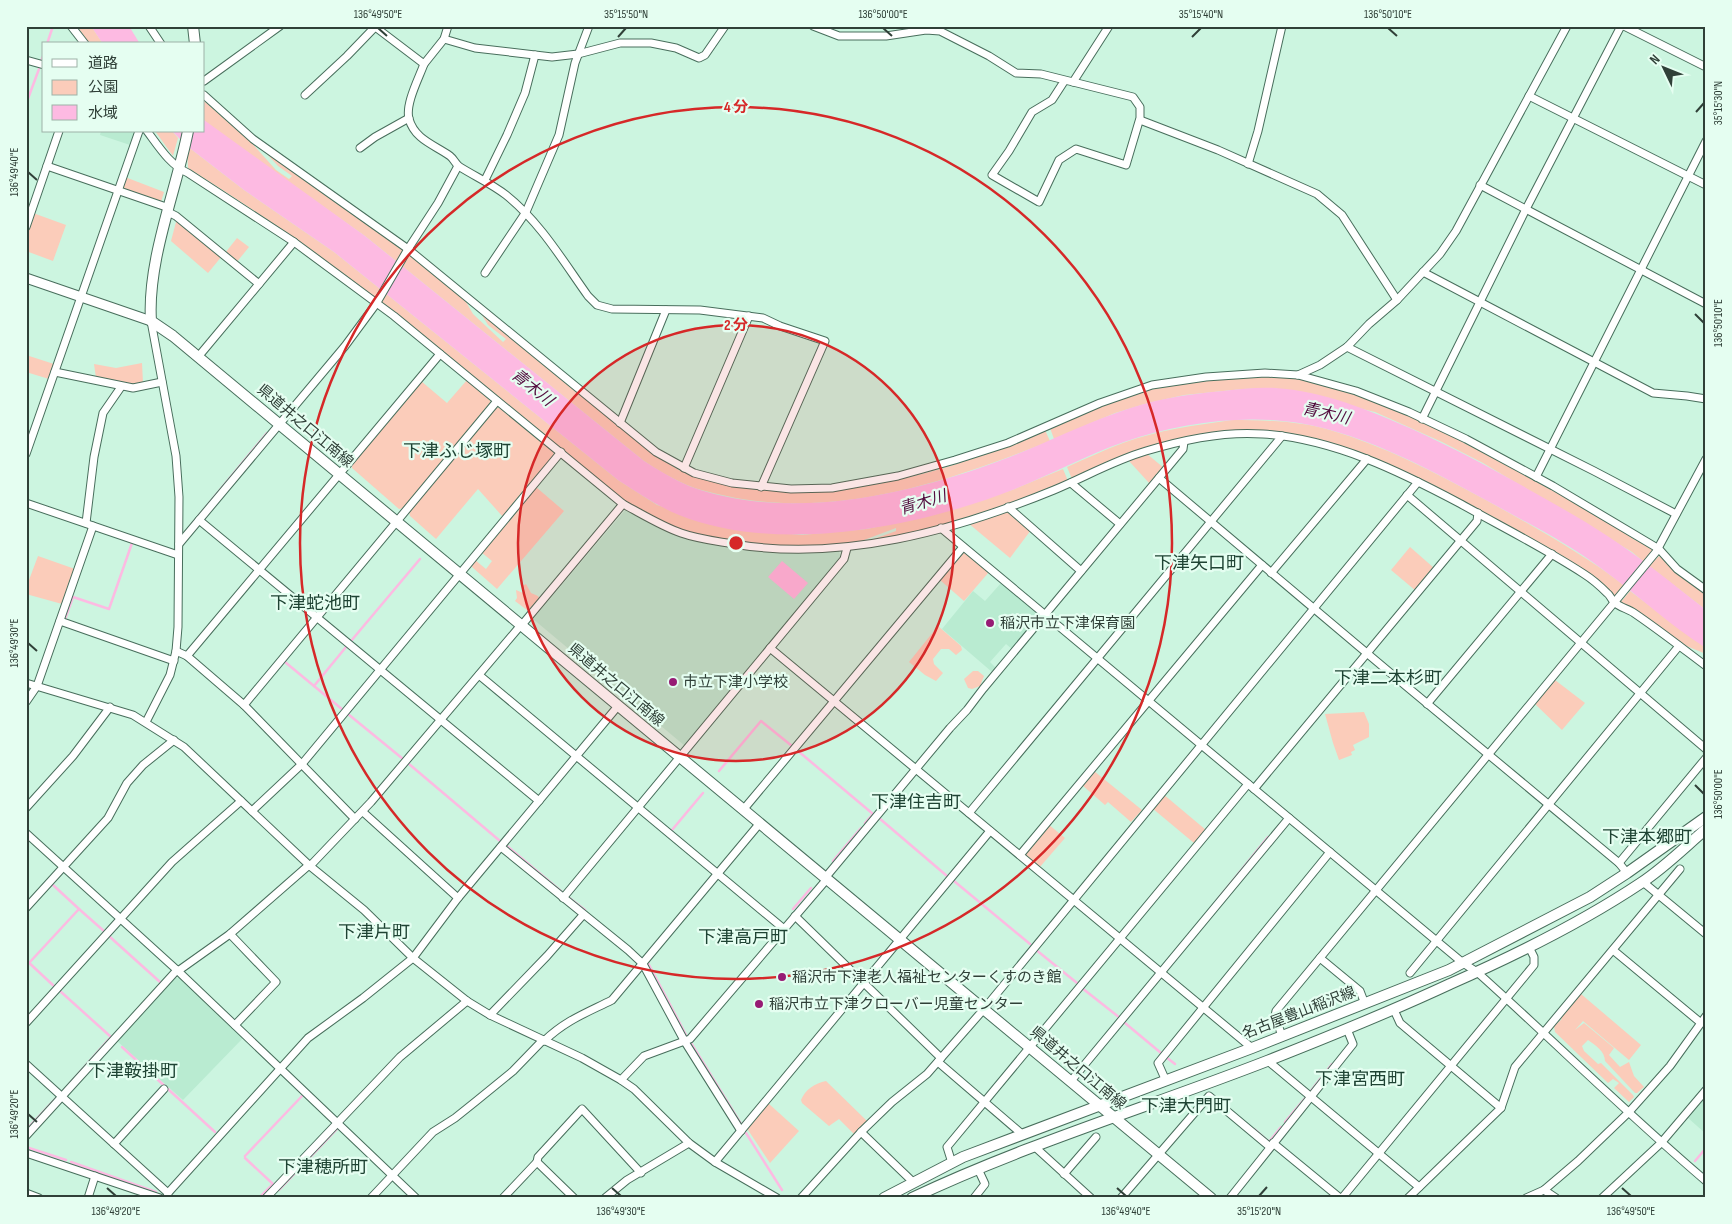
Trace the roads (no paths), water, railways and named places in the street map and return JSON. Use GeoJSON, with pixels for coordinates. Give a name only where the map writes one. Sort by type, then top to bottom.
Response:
{"type":"FeatureCollection","features":[{"type":"Feature","properties":{"kind":"main road"},"geometry":{"type":"LineString","coordinates":[[193,26],[195,42]]}},
{"type":"Feature","properties":{"kind":"main road"},"geometry":{"type":"LineString","coordinates":[[151,321],[150,305],[157,254],[188,132]]}},
{"type":"Feature","properties":{"kind":"main road","name":"県道井之口江南線"},"geometry":{"type":"LineString","coordinates":[[151,321],[173,336],[1211,1198]]}},
{"type":"Feature","properties":{"kind":"main road","name":"名古屋豊山稲沢線"},"geometry":{"type":"LineString","coordinates":[[884,1198],[952,1163],[1365,1004],[1463,963],[1567,910],[1627,873],[1706,817]]}},
{"type":"Feature","properties":{"kind":"main road","name":"名古屋豊山稲沢線"},"geometry":{"type":"LineString","coordinates":[[912,1198],[927,1195],[978,1169],[1035,1147],[1268,1061],[1394,1010],[1477,972],[1586,917],[1643,882],[1706,829]]}},
{"type":"Feature","properties":{"kind":"street"},"geometry":{"type":"LineString","coordinates":[[71,26],[83,42]]}},
{"type":"Feature","properties":{"kind":"street"},"geometry":{"type":"LineString","coordinates":[[149,26],[160,42]]}},
{"type":"Feature","properties":{"kind":"street"},"geometry":{"type":"LineString","coordinates":[[205,80],[280,26]]}},
{"type":"Feature","properties":{"kind":"street"},"geometry":{"type":"LineString","coordinates":[[448,26],[444,38],[429,60],[424,64],[409,107],[409,118],[418,135],[426,142],[452,157],[458,166],[485,180],[526,212],[588,296],[598,305],[612,309],[700,310],[763,318],[780,326],[825,341],[761,487]]}},
{"type":"Feature","properties":{"kind":"street"},"geometry":{"type":"LineString","coordinates":[[485,273],[526,212],[559,135],[573,70],[589,26]]}},
{"type":"Feature","properties":{"kind":"street"},"geometry":{"type":"LineString","coordinates":[[444,38],[475,48],[552,57],[578,54],[620,43],[651,43],[676,48],[699,58],[705,55],[725,26]]}},
{"type":"Feature","properties":{"kind":"street"},"geometry":{"type":"LineString","coordinates":[[813,26],[839,36],[886,36],[926,30],[940,31],[990,56],[1016,73],[1041,74],[1069,81],[1133,97],[1140,107],[1140,120],[1126,165],[1076,149],[1059,160],[1039,202],[992,175],[1032,112],[1052,100],[1069,81],[1109,26]]}},
{"type":"Feature","properties":{"kind":"street"},"geometry":{"type":"LineString","coordinates":[[1248,164],[1258,132],[1282,26]]}},
{"type":"Feature","properties":{"kind":"street"},"geometry":{"type":"LineString","coordinates":[[1298,375],[1320,365],[1347,347],[1369,324],[1397,300],[1456,232],[1567,26]]}},
{"type":"Feature","properties":{"kind":"street"},"geometry":{"type":"LineString","coordinates":[[1422,419],[1526,209],[1623,26],[1706,67]]}},
{"type":"Feature","properties":{"kind":"street"},"geometry":{"type":"LineString","coordinates":[[305,95],[348,56],[375,27],[424,64]]}},
{"type":"Feature","properties":{"kind":"street"},"geometry":{"type":"LineString","coordinates":[[485,180],[507,135],[524,93],[535,55]]}},
{"type":"Feature","properties":{"kind":"street"},"geometry":{"type":"LineString","coordinates":[[26,60],[42,65]]}},
{"type":"Feature","properties":{"kind":"street"},"geometry":{"type":"LineString","coordinates":[[205,96],[253,139],[407,250],[656,452],[694,473],[732,483],[761,487],[791,489],[832,488],[898,476],[1008,443],[1100,403],[1152,386],[1206,377],[1265,373],[1298,375],[1356,391],[1422,419],[1536,477],[1658,551],[1677,569],[1706,590]]}},
{"type":"Feature","properties":{"kind":"street"},"geometry":{"type":"LineString","coordinates":[[1530,96],[1706,185]]}},
{"type":"Feature","properties":{"kind":"street"},"geometry":{"type":"LineString","coordinates":[[360,148],[375,137],[409,118]]}},
{"type":"Feature","properties":{"kind":"street"},"geometry":{"type":"LineString","coordinates":[[1140,120],[1218,150],[1317,194],[1342,215],[1397,300]]}},
{"type":"Feature","properties":{"kind":"street"},"geometry":{"type":"LineString","coordinates":[[26,227],[59,132]]}},
{"type":"Feature","properties":{"kind":"street"},"geometry":{"type":"LineString","coordinates":[[26,454],[138,132]]}},
{"type":"Feature","properties":{"kind":"street"},"geometry":{"type":"LineString","coordinates":[[147,132],[166,157],[181,165],[188,173],[294,242],[377,302],[623,504],[659,524],[683,534],[753,548],[785,550],[847,548],[941,528],[1008,507],[1146,451],[1184,442],[1235,434],[1282,436],[1319,443],[1367,459],[1418,482],[1478,513],[1552,554],[1588,577],[1616,602],[1706,666]]}},
{"type":"Feature","properties":{"kind":"street"},"geometry":{"type":"LineString","coordinates":[[1536,477],[1706,141]]}},
{"type":"Feature","properties":{"kind":"street"},"geometry":{"type":"LineString","coordinates":[[47,166],[118,190],[169,210],[259,284]]}},
{"type":"Feature","properties":{"kind":"street"},"geometry":{"type":"LineString","coordinates":[[178,544],[345,346],[377,302],[407,250],[438,203],[458,166]]}},
{"type":"Feature","properties":{"kind":"street"},"geometry":{"type":"LineString","coordinates":[[1480,185],[1706,304]]}},
{"type":"Feature","properties":{"kind":"street"},"geometry":{"type":"LineString","coordinates":[[198,357],[294,242]]}},
{"type":"Feature","properties":{"kind":"street"},"geometry":{"type":"LineString","coordinates":[[1423,272],[1653,394],[1706,399]]}},
{"type":"Feature","properties":{"kind":"street"},"geometry":{"type":"LineString","coordinates":[[26,278],[151,321],[176,456],[179,497],[178,627],[176,651],[170,675],[146,722]]}},
{"type":"Feature","properties":{"kind":"street"},"geometry":{"type":"LineString","coordinates":[[620,423],[666,310]]}},
{"type":"Feature","properties":{"kind":"street"},"geometry":{"type":"LineString","coordinates":[[684,468],[749,316]]}},
{"type":"Feature","properties":{"kind":"street"},"geometry":{"type":"LineString","coordinates":[[1347,347],[1676,514]]}},
{"type":"Feature","properties":{"kind":"street"},"geometry":{"type":"LineString","coordinates":[[187,656],[440,354]]}},
{"type":"Feature","properties":{"kind":"street"},"geometry":{"type":"LineString","coordinates":[[55,372],[121,387],[133,388],[162,382]]}},
{"type":"Feature","properties":{"kind":"street"},"geometry":{"type":"LineString","coordinates":[[26,702],[37,686],[60,621],[89,524],[94,457],[103,413],[121,387]]}},
{"type":"Feature","properties":{"kind":"street"},"geometry":{"type":"LineString","coordinates":[[244,705],[497,400]]}},
{"type":"Feature","properties":{"kind":"street"},"geometry":{"type":"LineString","coordinates":[[969,813],[1282,436]]}},
{"type":"Feature","properties":{"kind":"street"},"geometry":{"type":"LineString","coordinates":[[621,1080],[644,1056],[690,1039],[795,916],[1183,449],[1184,442]]}},
{"type":"Feature","properties":{"kind":"street"},"geometry":{"type":"LineString","coordinates":[[252,811],[302,764],[560,452]]}},
{"type":"Feature","properties":{"kind":"street"},"geometry":{"type":"LineString","coordinates":[[1271,573],[1367,459]]}},
{"type":"Feature","properties":{"kind":"street"},"geometry":{"type":"LineString","coordinates":[[1282,1036],[1275,1016],[1276,1011],[1658,551],[1706,459]]}},
{"type":"Feature","properties":{"kind":"street"},"geometry":{"type":"LineString","coordinates":[[1159,478],[1619,863],[1627,873]]}},
{"type":"Feature","properties":{"kind":"street"},"geometry":{"type":"LineString","coordinates":[[1071,482],[1120,524]]}},
{"type":"Feature","properties":{"kind":"street"},"geometry":{"type":"LineString","coordinates":[[801,1198],[861,1132],[892,1102],[927,1074],[984,1009],[1200,744],[1418,482]]}},
{"type":"Feature","properties":{"kind":"street"},"geometry":{"type":"LineString","coordinates":[[1406,495],[1706,748]]}},
{"type":"Feature","properties":{"kind":"street"},"geometry":{"type":"LineString","coordinates":[[26,503],[178,555]]}},
{"type":"Feature","properties":{"kind":"street"},"geometry":{"type":"LineString","coordinates":[[26,1136],[177,971],[230,934],[310,865],[363,812],[623,504]]}},
{"type":"Feature","properties":{"kind":"street"},"geometry":{"type":"LineString","coordinates":[[1008,507],[1082,571]]}},
{"type":"Feature","properties":{"kind":"street"},"geometry":{"type":"LineString","coordinates":[[952,1163],[946,1147],[1119,938],[1367,653],[1477,521],[1478,513]]}},
{"type":"Feature","properties":{"kind":"street"},"geometry":{"type":"LineString","coordinates":[[199,520],[539,801]]}},
{"type":"Feature","properties":{"kind":"street"},"geometry":{"type":"LineString","coordinates":[[941,528],[1463,963],[1477,972],[1544,1032],[1661,1143],[1706,1181]]}},
{"type":"Feature","properties":{"kind":"street"},"geometry":{"type":"LineString","coordinates":[[744,810],[963,547]]}},
{"type":"Feature","properties":{"kind":"street"},"geometry":{"type":"LineString","coordinates":[[563,898],[844,559],[847,548]]}},
{"type":"Feature","properties":{"kind":"street"},"geometry":{"type":"LineString","coordinates":[[1427,704],[1552,554]]}},
{"type":"Feature","properties":{"kind":"street"},"geometry":{"type":"LineString","coordinates":[[1020,855],[1262,565]]}},
{"type":"Feature","properties":{"kind":"street"},"geometry":{"type":"LineString","coordinates":[[60,621],[174,661]]}},
{"type":"Feature","properties":{"kind":"street"},"geometry":{"type":"LineString","coordinates":[[1410,973],[1438,942],[1679,646]]}},
{"type":"Feature","properties":{"kind":"street"},"geometry":{"type":"LineString","coordinates":[[770,648],[1252,1048]]}},
{"type":"Feature","properties":{"kind":"street"},"geometry":{"type":"LineString","coordinates":[[176,651],[187,656],[244,705],[355,819]]}},
{"type":"Feature","properties":{"kind":"street"},"geometry":{"type":"LineString","coordinates":[[479,675],[784,928]]}},
{"type":"Feature","properties":{"kind":"street"},"geometry":{"type":"LineString","coordinates":[[26,683],[133,715],[174,740],[310,865],[364,910],[413,958],[467,1001],[490,1016],[582,1058],[621,1080],[634,1089],[689,1143],[715,1162],[777,1198]]}},
{"type":"Feature","properties":{"kind":"street"},"geometry":{"type":"LineString","coordinates":[[26,1064],[168,1195],[308,1038],[363,998],[413,958],[458,898],[618,706]]}},
{"type":"Feature","properties":{"kind":"street"},"geometry":{"type":"LineString","coordinates":[[26,808],[73,756],[110,707]]}},
{"type":"Feature","properties":{"kind":"street"},"geometry":{"type":"LineString","coordinates":[[26,908],[108,818],[127,783],[143,765],[174,740]]}},
{"type":"Feature","properties":{"kind":"street"},"geometry":{"type":"LineString","coordinates":[[1619,863],[1706,758]]}},
{"type":"Feature","properties":{"kind":"street"},"geometry":{"type":"LineString","coordinates":[[26,1023],[172,862],[241,801]]}},
{"type":"Feature","properties":{"kind":"street"},"geometry":{"type":"LineString","coordinates":[[363,812],[458,898]]}},
{"type":"Feature","properties":{"kind":"street"},"geometry":{"type":"LineString","coordinates":[[1071,1081],[1289,818]]}},
{"type":"Feature","properties":{"kind":"street"},"geometry":{"type":"LineString","coordinates":[[371,1198],[432,1132],[455,1118],[513,1071],[552,1033],[582,1013],[612,1000],[760,823]]}},
{"type":"Feature","properties":{"kind":"street"},"geometry":{"type":"LineString","coordinates":[[715,1162],[990,831]]}},
{"type":"Feature","properties":{"kind":"street"},"geometry":{"type":"LineString","coordinates":[[26,833],[235,1025],[416,1198]]}},
{"type":"Feature","properties":{"kind":"street"},"geometry":{"type":"LineString","coordinates":[[501,847],[643,964],[685,1042],[741,1132]]}},
{"type":"Feature","properties":{"kind":"street"},"geometry":{"type":"LineString","coordinates":[[1166,1081],[1158,1063],[1330,852]]}},
{"type":"Feature","properties":{"kind":"street"},"geometry":{"type":"LineString","coordinates":[[1408,1198],[1501,1108],[1515,1067],[1680,869]]}},
{"type":"Feature","properties":{"kind":"street"},"geometry":{"type":"LineString","coordinates":[[1643,882],[1706,934]]}},
{"type":"Feature","properties":{"kind":"street"},"geometry":{"type":"LineString","coordinates":[[490,1016],[584,915]]}},
{"type":"Feature","properties":{"kind":"street"},"geometry":{"type":"LineString","coordinates":[[795,916],[864,982],[940,1060],[984,1102],[1023,1135]]}},
{"type":"Feature","properties":{"kind":"street"},"geometry":{"type":"LineString","coordinates":[[230,934],[276,982],[235,1025]]}},
{"type":"Feature","properties":{"kind":"street"},"geometry":{"type":"LineString","coordinates":[[1121,1198],[1209,1096],[1341,1198],[1534,965],[1534,957],[1529,947]]}},
{"type":"Feature","properties":{"kind":"street"},"geometry":{"type":"LineString","coordinates":[[1614,950],[1701,1023]]}},
{"type":"Feature","properties":{"kind":"street"},"geometry":{"type":"LineString","coordinates":[[1320,958],[1360,990],[1365,1004]]}},
{"type":"Feature","properties":{"kind":"street"},"geometry":{"type":"LineString","coordinates":[[266,1198],[400,1057],[467,1001]]}},
{"type":"Feature","properties":{"kind":"street"},"geometry":{"type":"LineString","coordinates":[[1394,1010],[1400,1023],[1501,1108]]}},
{"type":"Feature","properties":{"kind":"street"},"geometry":{"type":"LineString","coordinates":[[1526,1198],[1544,1190],[1578,1161],[1629,1112],[1670,1066],[1706,1016]]}},
{"type":"Feature","properties":{"kind":"street"},"geometry":{"type":"LineString","coordinates":[[1230,1198],[1353,1044],[1347,1029]]}},
{"type":"Feature","properties":{"kind":"street"},"geometry":{"type":"LineString","coordinates":[[1268,1061],[1419,1187]]}},
{"type":"Feature","properties":{"kind":"street"},"geometry":{"type":"LineString","coordinates":[[114,1144],[164,1089]]}},
{"type":"Feature","properties":{"kind":"street"},"geometry":{"type":"LineString","coordinates":[[1602,1198],[1661,1143],[1706,1090]]}},
{"type":"Feature","properties":{"kind":"street"},"geometry":{"type":"LineString","coordinates":[[503,1198],[537,1162],[538,1157],[582,1109],[640,1173]]}},
{"type":"Feature","properties":{"kind":"street"},"geometry":{"type":"LineString","coordinates":[[861,1132],[913,1182]]}},
{"type":"Feature","properties":{"kind":"street"},"geometry":{"type":"LineString","coordinates":[[1064,1174],[1096,1137]]}},
{"type":"Feature","properties":{"kind":"street"},"geometry":{"type":"LineString","coordinates":[[605,1198],[627,1180],[689,1143]]}},
{"type":"Feature","properties":{"kind":"street"},"geometry":{"type":"LineString","coordinates":[[1035,1147],[1091,1198]]}},
{"type":"Feature","properties":{"kind":"street"},"geometry":{"type":"LineString","coordinates":[[26,1153],[160,1198]]}},
{"type":"Feature","properties":{"kind":"street"},"geometry":{"type":"LineString","coordinates":[[537,1162],[574,1198]]}},
{"type":"Feature","properties":{"kind":"street"},"geometry":{"type":"LineString","coordinates":[[974,1198],[985,1184],[978,1169]]}},
{"type":"Feature","properties":{"kind":"street"},"geometry":{"type":"LineString","coordinates":[[88,1198],[95,1176]]}},
{"type":"Feature","properties":{"kind":"street"},"geometry":{"type":"LineString","coordinates":[[1544,1190],[1556,1198]]}},
{"type":"Feature","properties":{"kind":"street"},"geometry":{"type":"LineString","coordinates":[[26,1193],[39,1198]]}},
{"type":"Feature","properties":{"kind":"water"},"geometry":{"type":"Polygon","coordinates":[[[91,26],[129,26],[139,42],[102,42],[91,26]]]}},
{"type":"Feature","properties":{"kind":"water","name":"青木川"},"geometry":{"type":"Polygon","coordinates":[[[205,121],[365,236],[644,461],[689,486],[726,497],[765,502],[805,503],[885,494],[963,474],[1129,408],[1155,401],[1242,389],[1269,388],[1293,390],[1345,402],[1412,429],[1490,468],[1591,525],[1634,554],[1706,610],[1706,648],[1615,579],[1563,543],[1448,480],[1400,456],[1351,436],[1299,423],[1277,420],[1255,419],[1211,422],[1145,435],[1110,447],[1015,489],[977,503],[936,515],[893,524],[848,531],[804,534],[760,533],[718,527],[679,515],[655,503],[618,480],[334,252],[244,190],[187,146],[173,132],[205,132],[205,121]]]}},
{"type":"Feature","properties":{"kind":"water"},"geometry":{"type":"Polygon","coordinates":[[[782,561],[808,583],[794,599],[768,577],[782,561]]]}},
{"type":"Feature","properties":{"kind":"waterway"},"geometry":{"type":"LineString","coordinates":[[48,42],[53,26]]}},
{"type":"Feature","properties":{"kind":"waterway"},"geometry":{"type":"LineString","coordinates":[[26,104],[39,69]]}},
{"type":"Feature","properties":{"kind":"waterway"},"geometry":{"type":"LineString","coordinates":[[191,525],[267,433]]}},
{"type":"Feature","properties":{"kind":"waterway"},"geometry":{"type":"LineString","coordinates":[[65,619],[73,597],[109,609],[132,543]]}},
{"type":"Feature","properties":{"kind":"waterway"},"geometry":{"type":"LineString","coordinates":[[351,641],[420,559]]}},
{"type":"Feature","properties":{"kind":"waterway"},"geometry":{"type":"LineString","coordinates":[[314,686],[346,647]]}},
{"type":"Feature","properties":{"kind":"waterway"},"geometry":{"type":"LineString","coordinates":[[285,662],[343,710]]}},
{"type":"Feature","properties":{"kind":"waterway"},"geometry":{"type":"LineString","coordinates":[[348,714],[403,759]]}},
{"type":"Feature","properties":{"kind":"waterway"},"geometry":{"type":"LineString","coordinates":[[719,771],[761,721],[792,746]]}},
{"type":"Feature","properties":{"kind":"waterway"},"geometry":{"type":"LineString","coordinates":[[798,751],[873,814],[865,823]]}},
{"type":"Feature","properties":{"kind":"waterway"},"geometry":{"type":"LineString","coordinates":[[409,764],[500,841]]}},
{"type":"Feature","properties":{"kind":"waterway"},"geometry":{"type":"LineString","coordinates":[[672,830],[703,793]]}},
{"type":"Feature","properties":{"kind":"waterway"},"geometry":{"type":"LineString","coordinates":[[879,818],[947,876]]}},
{"type":"Feature","properties":{"kind":"waterway"},"geometry":{"type":"LineString","coordinates":[[833,861],[861,828]]}},
{"type":"Feature","properties":{"kind":"waterway"},"geometry":{"type":"LineString","coordinates":[[1217,900],[1268,837]]}},
{"type":"Feature","properties":{"kind":"waterway"},"geometry":{"type":"LineString","coordinates":[[507,846],[562,892]]}},
{"type":"Feature","properties":{"kind":"waterway"},"geometry":{"type":"LineString","coordinates":[[954,881],[1030,944]]}},
{"type":"Feature","properties":{"kind":"waterway"},"geometry":{"type":"LineString","coordinates":[[29,963],[79,909],[53,885]]}},
{"type":"Feature","properties":{"kind":"waterway"},"geometry":{"type":"LineString","coordinates":[[793,909],[811,888]]}},
{"type":"Feature","properties":{"kind":"waterway"},"geometry":{"type":"LineString","coordinates":[[568,897],[585,910]]}},
{"type":"Feature","properties":{"kind":"waterway"},"geometry":{"type":"LineString","coordinates":[[79,909],[105,932]]}},
{"type":"Feature","properties":{"kind":"waterway"},"geometry":{"type":"LineString","coordinates":[[110,937],[160,982]]}},
{"type":"Feature","properties":{"kind":"waterway"},"geometry":{"type":"LineString","coordinates":[[1035,949],[1077,983]]}},
{"type":"Feature","properties":{"kind":"waterway"},"geometry":{"type":"LineString","coordinates":[[26,960],[55,987]]}},
{"type":"Feature","properties":{"kind":"waterway"},"geometry":{"type":"LineString","coordinates":[[648,963],[686,1035]]}},
{"type":"Feature","properties":{"kind":"waterway"},"geometry":{"type":"LineString","coordinates":[[1082,988],[1120,1018]]}},
{"type":"Feature","properties":{"kind":"waterway"},"geometry":{"type":"LineString","coordinates":[[60,991],[111,1037]]}},
{"type":"Feature","properties":{"kind":"waterway"},"geometry":{"type":"LineString","coordinates":[[1125,1023],[1161,1053]]}},
{"type":"Feature","properties":{"kind":"waterway"},"geometry":{"type":"LineString","coordinates":[[63,1091],[109,1039]]}},
{"type":"Feature","properties":{"kind":"waterway"},"geometry":{"type":"LineString","coordinates":[[691,1043],[741,1124]]}},
{"type":"Feature","properties":{"kind":"waterway"},"geometry":{"type":"LineString","coordinates":[[122,1047],[215,1132]]}},
{"type":"Feature","properties":{"kind":"waterway"},"geometry":{"type":"LineString","coordinates":[[1166,1057],[1175,1064]]}},
{"type":"Feature","properties":{"kind":"waterway"},"geometry":{"type":"LineString","coordinates":[[1310,1092],[1332,1064]]}},
{"type":"Feature","properties":{"kind":"waterway"},"geometry":{"type":"LineString","coordinates":[[245,1156],[303,1095]]}},
{"type":"Feature","properties":{"kind":"waterway"},"geometry":{"type":"LineString","coordinates":[[26,1130],[57,1097]]}},
{"type":"Feature","properties":{"kind":"waterway"},"geometry":{"type":"LineString","coordinates":[[1285,1122],[1306,1097]]}},
{"type":"Feature","properties":{"kind":"waterway"},"geometry":{"type":"LineString","coordinates":[[1254,1129],[1269,1142],[1281,1127]]}},
{"type":"Feature","properties":{"kind":"waterway"},"geometry":{"type":"LineString","coordinates":[[279,1190],[337,1129]]}},
{"type":"Feature","properties":{"kind":"waterway"},"geometry":{"type":"LineString","coordinates":[[746,1133],[782,1190]]}},
{"type":"Feature","properties":{"kind":"waterway"},"geometry":{"type":"LineString","coordinates":[[26,1147],[66,1160]]}},
{"type":"Feature","properties":{"kind":"waterway"},"geometry":{"type":"LineString","coordinates":[[1695,1161],[1706,1148]]}},
{"type":"Feature","properties":{"kind":"waterway"},"geometry":{"type":"LineString","coordinates":[[245,1158],[273,1184],[259,1198]]}},
{"type":"Feature","properties":{"kind":"waterway"},"geometry":{"type":"LineString","coordinates":[[71,1162],[156,1192]]}},
{"type":"Feature","properties":{"kind":"place","name":"稲沢市立下津保育園"},"geometry":{"type":"Point","coordinates":[990,623]}},
{"type":"Feature","properties":{"kind":"place","name":"市立下津小学校"},"geometry":{"type":"Point","coordinates":[673,682]}},
{"type":"Feature","properties":{"kind":"place","name":"稲沢市下津老人福祉センターくすのき館"},"geometry":{"type":"Point","coordinates":[782,977]}},
{"type":"Feature","properties":{"kind":"place","name":"稲沢市立下津クローバー児童センター"},"geometry":{"type":"Point","coordinates":[759,1004]}},
{"type":"Feature","properties":{"kind":"district","name":"下津ふじ塚町"},"geometry":{"type":"Point","coordinates":[457,451]}},
{"type":"Feature","properties":{"kind":"district","name":"下津矢口町"},"geometry":{"type":"Point","coordinates":[1199,563]}},
{"type":"Feature","properties":{"kind":"district","name":"下津蛇池町"},"geometry":{"type":"Point","coordinates":[315,603]}},
{"type":"Feature","properties":{"kind":"district","name":"下津二本杉町"},"geometry":{"type":"Point","coordinates":[1388,678]}},
{"type":"Feature","properties":{"kind":"district","name":"下津住吉町"},"geometry":{"type":"Point","coordinates":[916,802]}},
{"type":"Feature","properties":{"kind":"district","name":"下津本郷町"},"geometry":{"type":"Point","coordinates":[1647,837]}},
{"type":"Feature","properties":{"kind":"district","name":"下津片町"},"geometry":{"type":"Point","coordinates":[374,932]}},
{"type":"Feature","properties":{"kind":"district","name":"下津高戸町"},"geometry":{"type":"Point","coordinates":[743,937]}},
{"type":"Feature","properties":{"kind":"district","name":"下津鞍掛町"},"geometry":{"type":"Point","coordinates":[133,1071]}},
{"type":"Feature","properties":{"kind":"district","name":"下津宮西町"},"geometry":{"type":"Point","coordinates":[1360,1079]}},
{"type":"Feature","properties":{"kind":"district","name":"下津大門町"},"geometry":{"type":"Point","coordinates":[1186,1106]}},
{"type":"Feature","properties":{"kind":"district","name":"下津穂所町"},"geometry":{"type":"Point","coordinates":[323,1167]}}]}
